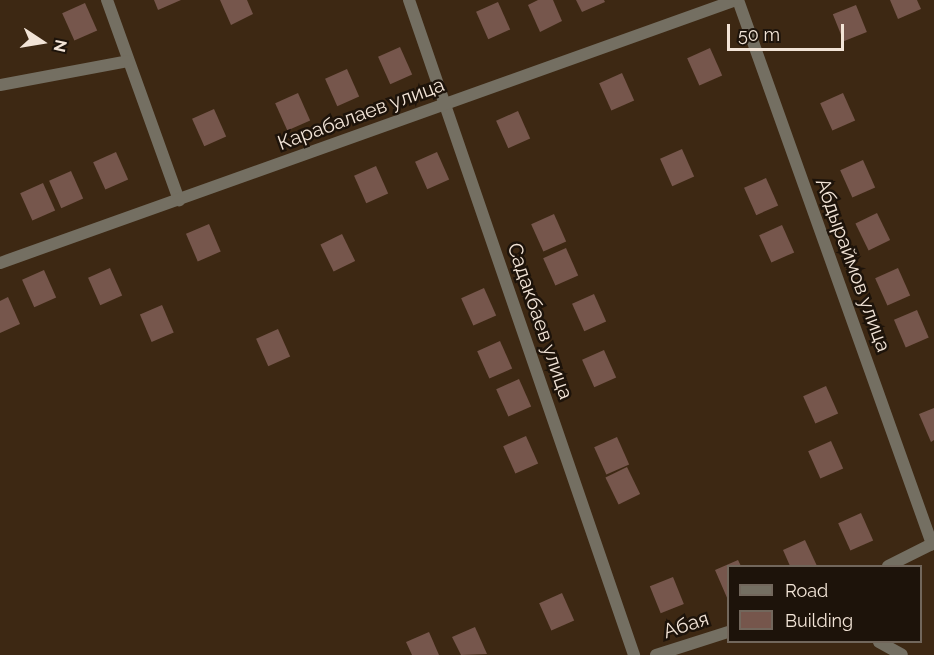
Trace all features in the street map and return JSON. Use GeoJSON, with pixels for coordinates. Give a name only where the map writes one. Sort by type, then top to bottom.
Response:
{"type":"FeatureCollection","features":[{"type":"Feature","properties":{"kind":"street"},"geometry":{"type":"LineString","coordinates":[[107,0],[179,200]]}},
{"type":"Feature","properties":{"kind":"street","name":"Садакбаев улица"},"geometry":{"type":"LineString","coordinates":[[408,0],[634,655]]}},
{"type":"Feature","properties":{"kind":"street","name":"Карабалаев улица"},"geometry":{"type":"LineString","coordinates":[[0,263],[737,0]]}},
{"type":"Feature","properties":{"kind":"street","name":"Абдыраймов улица"},"geometry":{"type":"LineString","coordinates":[[737,0],[933,544]]}},
{"type":"Feature","properties":{"kind":"street"},"geometry":{"type":"LineString","coordinates":[[0,85],[128,61]]}},
{"type":"Feature","properties":{"kind":"street"},"geometry":{"type":"LineString","coordinates":[[892,565],[933,544]]}},
{"type":"Feature","properties":{"kind":"street","name":"Абая"},"geometry":{"type":"LineString","coordinates":[[656,655],[727,633]]}},
{"type":"Feature","properties":{"kind":"street"},"geometry":{"type":"LineString","coordinates":[[884,648],[903,655]]}},
{"type":"Feature","properties":{"kind":"building"},"geometry":{"type":"Polygon","coordinates":[[[154,0],[181,0],[158,10],[154,0]]]}},
{"type":"Feature","properties":{"kind":"building"},"geometry":{"type":"Polygon","coordinates":[[[220,0],[247,0],[253,14],[231,25],[220,0]]]}},
{"type":"Feature","properties":{"kind":"building"},"geometry":{"type":"Polygon","coordinates":[[[538,0],[553,0],[562,21],[540,32],[528,5],[538,0]]]}},
{"type":"Feature","properties":{"kind":"building"},"geometry":{"type":"Polygon","coordinates":[[[576,0],[604,0],[605,2],[582,12],[576,0]]]}},
{"type":"Feature","properties":{"kind":"building"},"geometry":{"type":"Polygon","coordinates":[[[890,0],[917,0],[921,9],[898,19],[890,0]]]}},
{"type":"Feature","properties":{"kind":"building"},"geometry":{"type":"Polygon","coordinates":[[[498,2],[510,29],[488,39],[476,12],[498,2]]]}},
{"type":"Feature","properties":{"kind":"building"},"geometry":{"type":"Polygon","coordinates":[[[85,3],[97,30],[74,41],[62,13],[85,3]]]}},
{"type":"Feature","properties":{"kind":"building"},"geometry":{"type":"Polygon","coordinates":[[[856,5],[867,32],[844,41],[833,14],[856,5]]]}},
{"type":"Feature","properties":{"kind":"building"},"geometry":{"type":"Polygon","coordinates":[[[400,47],[412,74],[390,84],[378,57],[400,47]]]}},
{"type":"Feature","properties":{"kind":"building"},"geometry":{"type":"Polygon","coordinates":[[[710,48],[722,75],[699,86],[687,58],[710,48]]]}},
{"type":"Feature","properties":{"kind":"building"},"geometry":{"type":"Polygon","coordinates":[[[347,69],[359,96],[337,106],[325,79],[347,69]]]}},
{"type":"Feature","properties":{"kind":"building"},"geometry":{"type":"Polygon","coordinates":[[[622,73],[634,100],[611,111],[599,83],[622,73]]]}},
{"type":"Feature","properties":{"kind":"building"},"geometry":{"type":"Polygon","coordinates":[[[298,93],[310,120],[287,131],[275,103],[298,93]]]}},
{"type":"Feature","properties":{"kind":"building"},"geometry":{"type":"Polygon","coordinates":[[[843,93],[855,120],[832,131],[820,103],[843,93]]]}},
{"type":"Feature","properties":{"kind":"building"},"geometry":{"type":"Polygon","coordinates":[[[214,109],[226,136],[204,146],[192,119],[214,109]]]}},
{"type":"Feature","properties":{"kind":"building"},"geometry":{"type":"Polygon","coordinates":[[[518,111],[530,138],[508,148],[496,121],[518,111]]]}},
{"type":"Feature","properties":{"kind":"building"},"geometry":{"type":"Polygon","coordinates":[[[682,149],[694,176],[672,186],[660,159],[682,149]]]}},
{"type":"Feature","properties":{"kind":"building"},"geometry":{"type":"Polygon","coordinates":[[[116,152],[128,179],[105,190],[93,162],[116,152]]]}},
{"type":"Feature","properties":{"kind":"building"},"geometry":{"type":"Polygon","coordinates":[[[437,152],[449,179],[427,189],[415,162],[437,152]]]}},
{"type":"Feature","properties":{"kind":"building"},"geometry":{"type":"Polygon","coordinates":[[[863,160],[875,187],[852,198],[840,170],[863,160]]]}},
{"type":"Feature","properties":{"kind":"building"},"geometry":{"type":"Polygon","coordinates":[[[376,166],[388,193],[366,203],[354,176],[376,166]]]}},
{"type":"Feature","properties":{"kind":"building"},"geometry":{"type":"Polygon","coordinates":[[[71,171],[83,198],[61,208],[49,181],[71,171]]]}},
{"type":"Feature","properties":{"kind":"building"},"geometry":{"type":"Polygon","coordinates":[[[766,178],[778,205],[756,215],[744,188],[766,178]]]}},
{"type":"Feature","properties":{"kind":"building"},"geometry":{"type":"Polygon","coordinates":[[[43,183],[55,210],[32,221],[20,193],[43,183]]]}},
{"type":"Feature","properties":{"kind":"building"},"geometry":{"type":"Polygon","coordinates":[[[877,213],[890,240],[869,250],[855,224],[877,213]]]}},
{"type":"Feature","properties":{"kind":"building"},"geometry":{"type":"Polygon","coordinates":[[[554,214],[566,241],[543,252],[531,224],[554,214]]]}},
{"type":"Feature","properties":{"kind":"building"},"geometry":{"type":"Polygon","coordinates":[[[209,224],[221,252],[198,261],[186,234],[209,224]]]}},
{"type":"Feature","properties":{"kind":"building"},"geometry":{"type":"Polygon","coordinates":[[[782,225],[794,252],[771,263],[759,235],[782,225]]]}},
{"type":"Feature","properties":{"kind":"building"},"geometry":{"type":"Polygon","coordinates":[[[342,234],[355,261],[334,271],[320,245],[342,234]]]}},
{"type":"Feature","properties":{"kind":"building"},"geometry":{"type":"Polygon","coordinates":[[[566,248],[578,275],[555,286],[543,258],[566,248]]]}},
{"type":"Feature","properties":{"kind":"building"},"geometry":{"type":"Polygon","coordinates":[[[110,268],[122,295],[100,305],[88,278],[110,268]]]}},
{"type":"Feature","properties":{"kind":"building"},"geometry":{"type":"Polygon","coordinates":[[[898,268],[910,295],[887,306],[875,278],[898,268]]]}},
{"type":"Feature","properties":{"kind":"building"},"geometry":{"type":"Polygon","coordinates":[[[44,270],[56,297],[34,307],[22,280],[44,270]]]}},
{"type":"Feature","properties":{"kind":"building"},"geometry":{"type":"Polygon","coordinates":[[[484,288],[496,315],[473,326],[461,298],[484,288]]]}},
{"type":"Feature","properties":{"kind":"building"},"geometry":{"type":"Polygon","coordinates":[[[594,294],[606,321],[584,331],[572,304],[594,294]]]}},
{"type":"Feature","properties":{"kind":"building"},"geometry":{"type":"Polygon","coordinates":[[[8,297],[20,324],[0,333],[0,301],[8,297]]]}},
{"type":"Feature","properties":{"kind":"building"},"geometry":{"type":"Polygon","coordinates":[[[162,305],[174,333],[152,342],[140,314],[162,305]]]}},
{"type":"Feature","properties":{"kind":"building"},"geometry":{"type":"Polygon","coordinates":[[[917,310],[929,338],[906,347],[894,320],[917,310]]]}},
{"type":"Feature","properties":{"kind":"building"},"geometry":{"type":"Polygon","coordinates":[[[278,329],[290,356],[268,366],[256,339],[278,329]]]}},
{"type":"Feature","properties":{"kind":"building"},"geometry":{"type":"Polygon","coordinates":[[[500,341],[512,368],[489,379],[477,351],[500,341]]]}},
{"type":"Feature","properties":{"kind":"building"},"geometry":{"type":"Polygon","coordinates":[[[604,350],[616,377],[594,387],[582,360],[604,350]]]}},
{"type":"Feature","properties":{"kind":"building"},"geometry":{"type":"Polygon","coordinates":[[[519,379],[531,406],[508,417],[496,389],[519,379]]]}},
{"type":"Feature","properties":{"kind":"building"},"geometry":{"type":"Polygon","coordinates":[[[826,386],[838,413],[815,424],[803,396],[826,386]]]}},
{"type":"Feature","properties":{"kind":"building"},"geometry":{"type":"Polygon","coordinates":[[[934,408],[934,440],[931,442],[919,414],[934,408]]]}},
{"type":"Feature","properties":{"kind":"building"},"geometry":{"type":"Polygon","coordinates":[[[526,436],[538,463],[515,474],[503,446],[526,436]]]}},
{"type":"Feature","properties":{"kind":"building"},"geometry":{"type":"Polygon","coordinates":[[[617,437],[629,464],[606,475],[594,447],[617,437]]]}},
{"type":"Feature","properties":{"kind":"building"},"geometry":{"type":"Polygon","coordinates":[[[831,441],[843,468],[820,479],[808,451],[831,441]]]}},
{"type":"Feature","properties":{"kind":"building"},"geometry":{"type":"Polygon","coordinates":[[[627,467],[640,494],[619,504],[605,478],[627,467]]]}},
{"type":"Feature","properties":{"kind":"building"},"geometry":{"type":"Polygon","coordinates":[[[861,513],[873,540],[850,551],[838,523],[861,513]]]}},
{"type":"Feature","properties":{"kind":"building"},"geometry":{"type":"Polygon","coordinates":[[[805,540],[817,565],[790,565],[783,550],[805,540]]]}},
{"type":"Feature","properties":{"kind":"building"},"geometry":{"type":"Polygon","coordinates":[[[738,560],[740,565],[727,565],[727,598],[715,570],[738,560]]]}},
{"type":"Feature","properties":{"kind":"building"},"geometry":{"type":"Polygon","coordinates":[[[673,577],[684,604],[661,613],[650,586],[673,577]]]}},
{"type":"Feature","properties":{"kind":"building"},"geometry":{"type":"Polygon","coordinates":[[[562,593],[574,620],[551,631],[539,603],[562,593]]]}},
{"type":"Feature","properties":{"kind":"building"},"geometry":{"type":"Polygon","coordinates":[[[475,627],[487,654],[461,655],[452,637],[475,627]]]}},
{"type":"Feature","properties":{"kind":"building"},"geometry":{"type":"Polygon","coordinates":[[[429,632],[439,655],[412,655],[406,642],[429,632]]]}}]}
